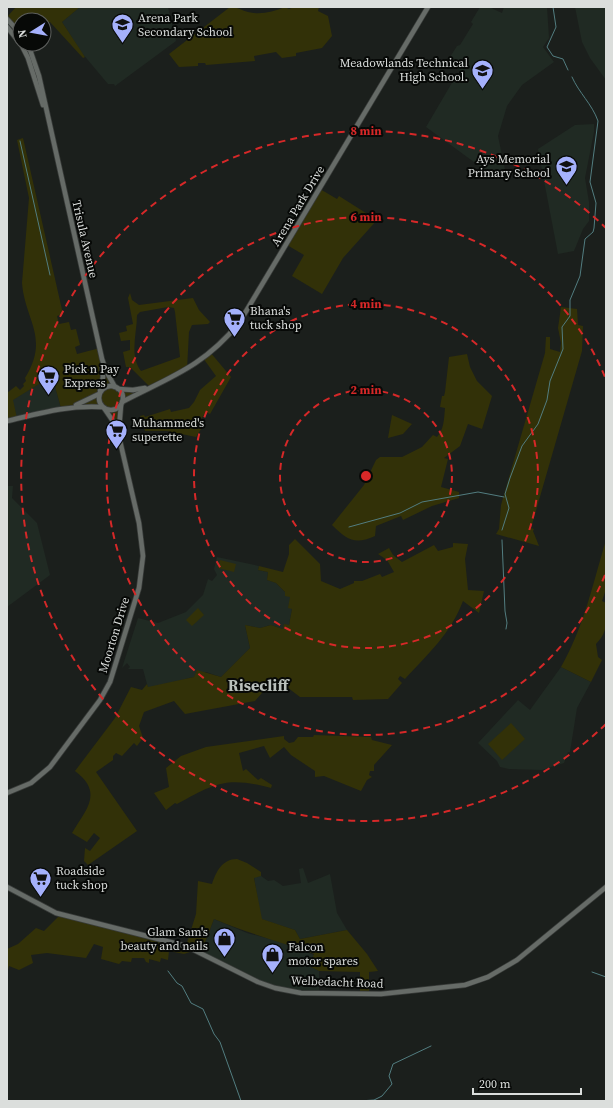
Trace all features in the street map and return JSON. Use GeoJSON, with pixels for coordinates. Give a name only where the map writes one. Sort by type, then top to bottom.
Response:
{"type":"FeatureCollection","features":[{"type":"Feature","properties":{"kind":"street","name":"Arena Park Drive"},"geometry":{"type":"LineString","coordinates":[[7,421],[65,408],[88,405],[112,410],[154,386],[178,375],[208,354],[232,332],[246,313],[428,7]]}},
{"type":"Feature","properties":{"kind":"street","name":"Trisula Avenue"},"geometry":{"type":"LineString","coordinates":[[25,52],[49,124]]}},
{"type":"Feature","properties":{"kind":"street","name":"Trisula Avenue"},"geometry":{"type":"LineString","coordinates":[[31,52],[39,76],[102,359],[106,371],[117,388]]}},
{"type":"Feature","properties":{"kind":"street","name":"Trisula Avenue"},"geometry":{"type":"LineString","coordinates":[[100,393],[103,377],[102,359]]}},
{"type":"Feature","properties":{"kind":"street","name":"Arena Park Drive"},"geometry":{"type":"LineString","coordinates":[[65,408],[86,401],[100,393],[107,386],[133,390],[154,386]]}},
{"type":"Feature","properties":{"kind":"street"},"geometry":{"type":"LineString","coordinates":[[117,388],[122,395],[121,404]]}},
{"type":"Feature","properties":{"kind":"street"},"geometry":{"type":"LineString","coordinates":[[100,393],[99,401],[103,408]]}},
{"type":"Feature","properties":{"kind":"street","name":"Moorton Drive"},"geometry":{"type":"LineString","coordinates":[[120,441],[118,423],[121,404]]}},
{"type":"Feature","properties":{"kind":"street","name":"Moorton Drive"},"geometry":{"type":"LineString","coordinates":[[7,793],[24,787],[36,780],[58,759],[100,700],[114,670],[139,588],[143,556],[139,523],[115,424],[103,408]]}},
{"type":"Feature","properties":{"kind":"street","name":"Welbedacht Road"},"geometry":{"type":"LineString","coordinates":[[7,887],[56,913],[180,943],[258,982],[275,988],[301,993],[382,994],[453,987],[488,977],[517,960],[606,887]]}},
{"type":"Feature","properties":{"kind":"shaded area"},"geometry":{"type":"Polygon","coordinates":[[[16,7],[80,7],[62,22],[85,57],[83,58],[52,24],[52,12],[12,12],[12,24],[7,17],[16,7]]]}},
{"type":"Feature","properties":{"kind":"shaded area","name":"Arena Park Secondary School"},"geometry":{"type":"Polygon","coordinates":[[[80,7],[168,7],[176,41],[115,86],[114,84],[108,84],[82,53],[62,22],[80,7]]]}},
{"type":"Feature","properties":{"kind":"shaded area"},"geometry":{"type":"Polygon","coordinates":[[[230,7],[248,12],[262,13],[271,12],[285,7],[289,9],[294,7],[319,7],[318,11],[328,16],[332,36],[322,48],[296,53],[296,56],[282,58],[276,52],[254,56],[255,61],[206,65],[205,63],[198,63],[198,66],[179,67],[169,54],[230,7]]]}},
{"type":"Feature","properties":{"kind":"shaded area","name":"Meadowlands Technical High School."},"geometry":{"type":"Polygon","coordinates":[[[480,7],[489,7],[502,13],[504,7],[547,7],[549,38],[543,47],[554,62],[522,85],[507,106],[498,136],[507,179],[489,173],[426,127],[453,81],[457,78],[460,70],[453,65],[456,61],[450,57],[457,46],[460,45],[473,24],[471,22],[480,7]]]}},
{"type":"Feature","properties":{"kind":"shaded area"},"geometry":{"type":"Polygon","coordinates":[[[575,7],[606,7],[606,80],[590,58],[582,42],[575,7]]]}},
{"type":"Feature","properties":{"kind":"shaded area","name":"Ays Memorial Primary School"},"geometry":{"type":"Polygon","coordinates":[[[594,124],[594,132],[585,178],[589,202],[589,221],[583,229],[574,251],[558,254],[538,149],[575,125],[594,124]]]}},
{"type":"Feature","properties":{"kind":"shaded area"},"geometry":{"type":"Polygon","coordinates":[[[23,138],[63,314],[57,316],[59,324],[69,322],[71,330],[76,329],[80,345],[75,347],[77,354],[100,348],[102,359],[115,387],[119,389],[150,387],[130,367],[126,367],[123,352],[130,350],[130,340],[121,341],[119,333],[127,331],[126,326],[133,324],[128,298],[130,293],[132,300],[139,305],[193,298],[199,310],[210,322],[208,324],[192,325],[189,332],[187,369],[123,402],[119,423],[121,441],[115,424],[104,409],[84,404],[61,408],[52,376],[13,400],[17,418],[7,420],[7,393],[16,386],[20,390],[24,386],[23,384],[26,381],[25,378],[32,364],[36,351],[34,329],[27,308],[22,283],[29,198],[17,140],[23,138]],[[168,307],[140,312],[137,315],[134,351],[137,365],[141,371],[180,357],[174,308],[168,307]]]}},
{"type":"Feature","properties":{"kind":"shaded area"},"geometry":{"type":"Polygon","coordinates":[[[320,189],[337,199],[339,196],[377,220],[343,258],[322,294],[292,276],[304,255],[287,245],[320,189]]]}},
{"type":"Feature","properties":{"kind":"shaded area"},"geometry":{"type":"Polygon","coordinates":[[[561,307],[577,309],[578,325],[583,326],[582,351],[531,528],[534,529],[533,531],[539,546],[496,534],[499,529],[501,505],[545,353],[546,337],[550,337],[550,349],[560,352],[561,343],[558,328],[561,307]]]}},
{"type":"Feature","properties":{"kind":"shaded area"},"geometry":{"type":"Polygon","coordinates":[[[210,352],[231,377],[210,414],[206,412],[201,419],[199,418],[197,423],[203,426],[196,437],[167,431],[145,431],[140,416],[144,415],[145,417],[170,409],[171,412],[189,408],[200,390],[216,376],[203,358],[210,352]]]}},
{"type":"Feature","properties":{"kind":"shaded area"},"geometry":{"type":"Polygon","coordinates":[[[467,354],[470,367],[477,381],[492,396],[482,429],[468,424],[460,446],[444,458],[448,459],[441,487],[459,492],[459,498],[432,506],[403,520],[401,516],[376,526],[375,536],[368,539],[352,540],[342,534],[332,525],[364,485],[376,460],[380,457],[402,457],[422,447],[433,435],[437,437],[444,420],[445,408],[440,407],[442,396],[444,396],[445,392],[449,357],[467,354]]]}},
{"type":"Feature","properties":{"kind":"shaded area"},"geometry":{"type":"Polygon","coordinates":[[[52,376],[61,408],[17,418],[12,400],[52,376]]]}},
{"type":"Feature","properties":{"kind":"shaded area"},"geometry":{"type":"Polygon","coordinates":[[[392,415],[412,424],[403,434],[388,438],[392,415]]]}},
{"type":"Feature","properties":{"kind":"shaded area"},"geometry":{"type":"Polygon","coordinates":[[[7,486],[13,486],[12,498],[37,523],[50,575],[7,607],[7,486]]]}},
{"type":"Feature","properties":{"kind":"shaded area"},"geometry":{"type":"Polygon","coordinates":[[[295,539],[320,564],[321,581],[340,589],[354,583],[354,581],[362,581],[380,574],[382,577],[394,572],[387,560],[378,554],[389,548],[393,555],[402,562],[434,545],[438,551],[453,547],[453,543],[468,544],[465,559],[468,590],[484,591],[479,613],[463,601],[458,613],[438,643],[405,679],[400,676],[398,679],[402,683],[388,699],[353,700],[352,697],[300,697],[275,678],[255,701],[185,714],[174,701],[144,712],[139,726],[143,738],[137,746],[134,743],[122,756],[116,753],[113,756],[113,760],[96,772],[137,831],[88,865],[84,861],[85,848],[90,851],[100,838],[94,833],[87,842],[72,833],[87,809],[90,801],[89,787],[84,779],[75,771],[115,718],[131,687],[142,690],[147,684],[148,687],[194,677],[197,670],[221,677],[250,648],[245,625],[260,628],[271,625],[283,629],[284,624],[289,625],[292,609],[288,608],[290,597],[285,596],[285,592],[276,583],[267,580],[268,572],[258,570],[259,566],[283,572],[289,554],[289,545],[295,539]]]}},
{"type":"Feature","properties":{"kind":"shaded area"},"geometry":{"type":"Polygon","coordinates":[[[606,540],[606,589],[602,601],[606,603],[606,625],[603,635],[596,644],[598,657],[602,660],[591,682],[561,667],[582,621],[606,540]]]}},
{"type":"Feature","properties":{"kind":"shaded area"},"geometry":{"type":"Polygon","coordinates":[[[217,557],[259,566],[258,570],[268,572],[267,580],[276,583],[290,597],[292,609],[289,625],[283,629],[271,625],[260,628],[245,625],[250,648],[221,677],[206,672],[194,677],[148,688],[143,669],[128,669],[130,667],[127,663],[122,668],[138,618],[158,623],[186,612],[203,595],[208,579],[212,581],[217,575],[214,569],[217,557]]]}},
{"type":"Feature","properties":{"kind":"shaded area"},"geometry":{"type":"Polygon","coordinates":[[[220,560],[236,564],[234,572],[218,568],[220,560]]]}},
{"type":"Feature","properties":{"kind":"shaded area"},"geometry":{"type":"Polygon","coordinates":[[[198,608],[204,615],[192,626],[186,620],[198,608]]]}},
{"type":"Feature","properties":{"kind":"shaded area"},"geometry":{"type":"Polygon","coordinates":[[[561,667],[591,682],[577,708],[570,752],[568,752],[564,763],[542,770],[509,769],[500,767],[497,761],[478,743],[518,700],[530,710],[561,667]]]}},
{"type":"Feature","properties":{"kind":"shaded area"},"geometry":{"type":"Polygon","coordinates":[[[511,723],[525,739],[502,760],[488,744],[511,723]]]}},
{"type":"Feature","properties":{"kind":"shaded area"},"geometry":{"type":"Polygon","coordinates":[[[314,735],[371,737],[372,740],[392,745],[374,765],[374,771],[370,771],[369,775],[372,777],[367,780],[361,791],[324,776],[315,777],[315,771],[291,755],[284,747],[270,758],[264,746],[239,753],[243,771],[246,769],[258,780],[261,778],[272,785],[271,788],[243,782],[222,784],[202,791],[177,804],[175,803],[166,810],[154,793],[169,787],[166,768],[181,756],[206,747],[284,736],[284,739],[289,743],[294,742],[298,737],[313,737],[314,735]]]}},
{"type":"Feature","properties":{"kind":"shaded area"},"geometry":{"type":"Polygon","coordinates":[[[237,859],[247,863],[261,872],[261,876],[254,878],[262,919],[295,930],[300,939],[347,930],[367,954],[378,971],[369,972],[369,994],[360,994],[360,972],[319,971],[309,966],[314,954],[214,919],[201,953],[196,950],[184,954],[169,951],[168,960],[161,958],[160,962],[149,959],[149,963],[146,962],[144,958],[132,958],[131,962],[122,961],[119,964],[101,959],[103,947],[94,944],[86,958],[47,953],[31,955],[33,963],[19,970],[9,966],[7,973],[7,949],[18,944],[36,928],[44,931],[61,914],[186,946],[196,914],[198,881],[212,884],[220,867],[227,861],[237,859]]]}},
{"type":"Feature","properties":{"kind":"shaded area"},"geometry":{"type":"Polygon","coordinates":[[[303,868],[308,883],[330,874],[337,913],[347,930],[300,939],[295,930],[261,919],[254,877],[261,876],[268,881],[274,880],[283,886],[301,883],[299,869],[303,868]]]}},
{"type":"Feature","properties":{"kind":"shaded area"},"geometry":{"type":"Polygon","coordinates":[[[214,919],[247,933],[281,942],[314,955],[309,966],[319,971],[319,993],[276,989],[201,953],[214,919]]]}},
{"type":"Feature","properties":{"kind":"waterway"},"geometry":{"type":"LineString","coordinates":[[553,7],[556,27],[547,47],[553,56],[563,59],[568,70]]}},
{"type":"Feature","properties":{"kind":"waterway"},"geometry":{"type":"LineString","coordinates":[[502,530],[509,508],[505,494],[522,446],[538,424],[547,400],[550,381],[563,349],[562,327],[570,316],[570,300],[580,276],[585,239],[593,232],[594,228],[596,203],[590,182],[598,121],[572,77]]}},
{"type":"Feature","properties":{"kind":"waterway"},"geometry":{"type":"LineString","coordinates":[[20,141],[50,275]]}},
{"type":"Feature","properties":{"kind":"waterway"},"geometry":{"type":"LineString","coordinates":[[349,527],[400,513],[422,502],[478,492],[504,497]]}},
{"type":"Feature","properties":{"kind":"waterway"},"geometry":{"type":"LineString","coordinates":[[502,540],[505,611],[507,623],[506,629]]}},
{"type":"Feature","properties":{"kind":"waterway"},"geometry":{"type":"LineString","coordinates":[[168,971],[177,983],[182,986],[191,1003],[203,1009],[214,1034],[220,1042],[241,1101]]}},
{"type":"Feature","properties":{"kind":"waterway"},"geometry":{"type":"LineString","coordinates":[[592,972],[606,977]]}},
{"type":"Feature","properties":{"kind":"waterway"},"geometry":{"type":"LineString","coordinates":[[359,1101],[374,1100],[382,1096],[392,1084],[389,1076],[393,1064],[431,1046]]}},
{"type":"Feature","properties":{"kind":"place","name":"Arena Park Secondary School"},"geometry":{"type":"Point","coordinates":[123,44]}},
{"type":"Feature","properties":{"kind":"place","name":"Meadowlands Technical High School."},"geometry":{"type":"Point","coordinates":[483,90]}},
{"type":"Feature","properties":{"kind":"place","name":"Ays Memorial Primary School"},"geometry":{"type":"Point","coordinates":[566,186]}},
{"type":"Feature","properties":{"kind":"place","name":"Bhana's tuck shop"},"geometry":{"type":"Point","coordinates":[234,338]}},
{"type":"Feature","properties":{"kind":"place","name":"Pick n Pay Express"},"geometry":{"type":"Point","coordinates":[49,396]}},
{"type":"Feature","properties":{"kind":"place","name":"Muhammed's superette"},"geometry":{"type":"Point","coordinates":[117,450]}},
{"type":"Feature","properties":{"kind":"place","name":"Roadside tuck shop"},"geometry":{"type":"Point","coordinates":[41,898]}},
{"type":"Feature","properties":{"kind":"place","name":"Glam Sam's beauty and nails"},"geometry":{"type":"Point","coordinates":[224,958]}},
{"type":"Feature","properties":{"kind":"place","name":"Falcon motor spares"},"geometry":{"type":"Point","coordinates":[272,974]}},
{"type":"Feature","properties":{"kind":"district","name":"Risecliff"},"geometry":{"type":"Point","coordinates":[258,685]}}]}
